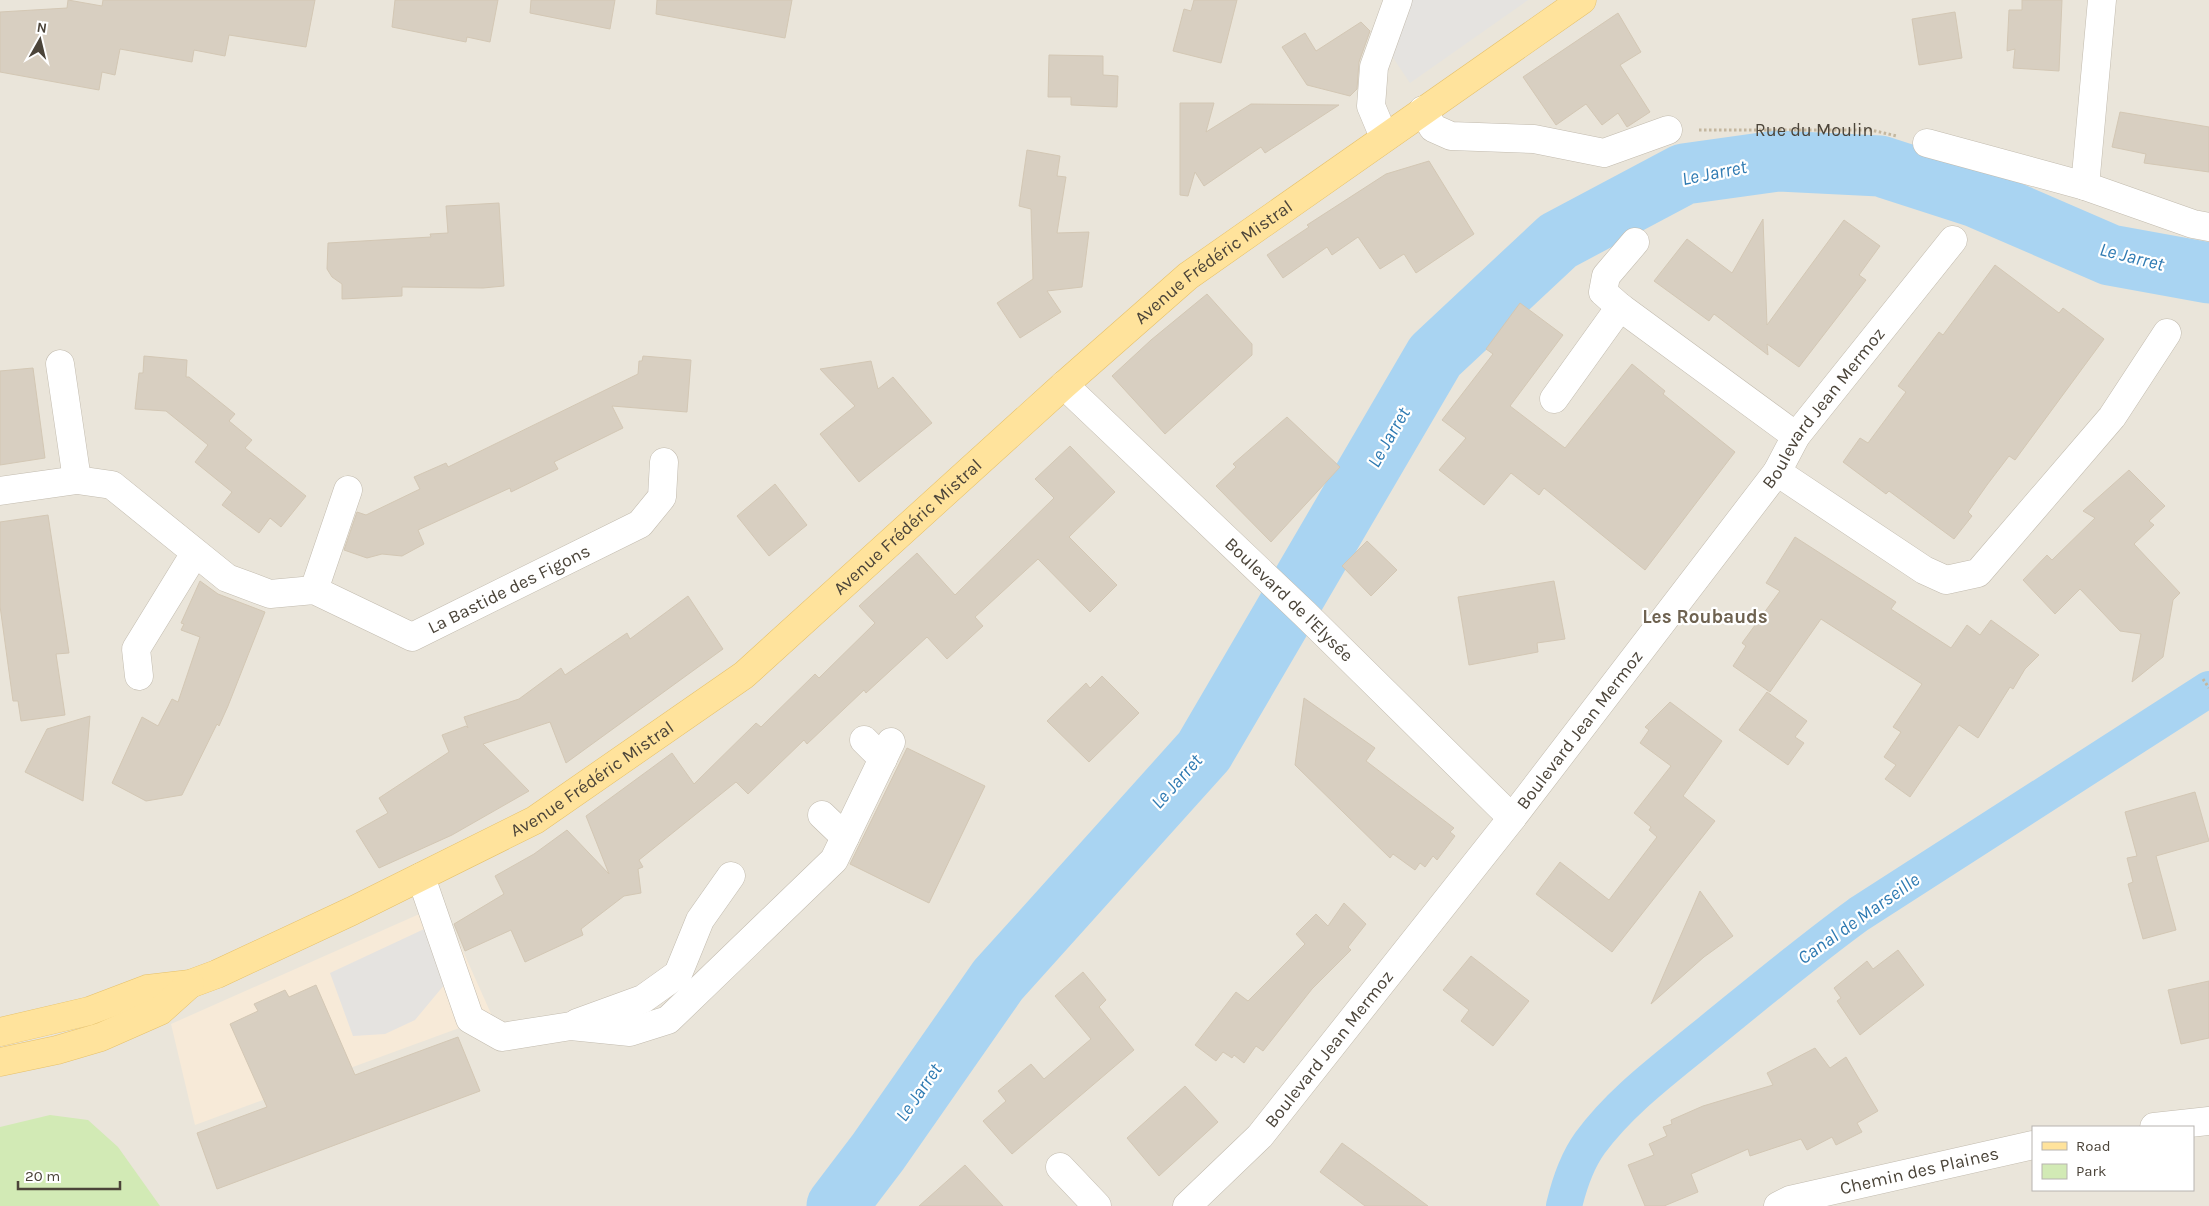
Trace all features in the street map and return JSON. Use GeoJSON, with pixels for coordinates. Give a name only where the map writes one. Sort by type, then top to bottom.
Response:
{"type":"FeatureCollection","features":[{"type":"Feature","properties":{"kind":"main road","name":"Avenue Frédéric Mistral"},"geometry":{"type":"LineString","coordinates":[[5,1061],[56,1050],[101,1037],[160,1011],[190,984],[334,920],[536,820],[744,675],[1064,385],[1188,276],[1422,110],[1582,0]]}},
{"type":"Feature","properties":{"kind":"main road","name":"Avenue Frédéric Mistral"},"geometry":{"type":"LineString","coordinates":[[2,1031],[89,1011],[147,988],[190,984]]}},
{"type":"Feature","properties":{"kind":"street"},"geometry":{"type":"LineString","coordinates":[[1384,137],[1371,106],[1374,67],[1398,0]]}},
{"type":"Feature","properties":{"kind":"street"},"geometry":{"type":"LineString","coordinates":[[2085,186],[2102,0]]}},
{"type":"Feature","properties":{"kind":"street"},"geometry":{"type":"LineString","coordinates":[[1422,110],[1433,128],[1451,136],[1534,139],[1604,153],[1668,130]]}},
{"type":"Feature","properties":{"kind":"street"},"geometry":{"type":"LineString","coordinates":[[1927,143],[2085,186],[2193,224],[2209,227]]}},
{"type":"Feature","properties":{"kind":"street","name":"Boulevard Jean Mermoz"},"geometry":{"type":"LineString","coordinates":[[1186,1206],[1260,1136],[1512,818],[1777,472],[1796,436],[1953,240]]}},
{"type":"Feature","properties":{"kind":"street"},"geometry":{"type":"LineString","coordinates":[[1635,242],[1606,276],[1603,292],[1620,307],[1796,436]]}},
{"type":"Feature","properties":{"kind":"street"},"geometry":{"type":"LineString","coordinates":[[1554,399],[1620,307]]}},
{"type":"Feature","properties":{"kind":"street"},"geometry":{"type":"LineString","coordinates":[[1777,472],[1924,570],[1946,580],[1978,573],[2112,417],[2167,333]]}},
{"type":"Feature","properties":{"kind":"street"},"geometry":{"type":"LineString","coordinates":[[60,364],[77,480]]}},
{"type":"Feature","properties":{"kind":"street","name":"Boulevard de l'Elysée"},"geometry":{"type":"LineString","coordinates":[[1064,385],[1304,614],[1512,818]]}},
{"type":"Feature","properties":{"kind":"street","name":"La Bastide des Figons"},"geometry":{"type":"LineString","coordinates":[[314,590],[412,637],[640,524],[662,497],[664,462]]}},
{"type":"Feature","properties":{"kind":"street"},"geometry":{"type":"LineString","coordinates":[[0,491],[77,480],[112,485],[227,578],[270,594],[314,590],[348,490]]}},
{"type":"Feature","properties":{"kind":"street"},"geometry":{"type":"LineString","coordinates":[[138,676],[136,649],[195,553]]}},
{"type":"Feature","properties":{"kind":"street"},"geometry":{"type":"LineString","coordinates":[[571,1026],[630,1032],[668,1020],[834,860],[845,837],[879,747]]}},
{"type":"Feature","properties":{"kind":"street"},"geometry":{"type":"LineString","coordinates":[[822,816],[845,837]]}},
{"type":"Feature","properties":{"kind":"street"},"geometry":{"type":"LineString","coordinates":[[421,877],[470,1020],[502,1037],[571,1026],[643,1000],[678,974],[700,920],[731,876]]}},
{"type":"Feature","properties":{"kind":"street"},"geometry":{"type":"LineString","coordinates":[[2,1031],[5,1061]]}},
{"type":"Feature","properties":{"kind":"street"},"geometry":{"type":"LineString","coordinates":[[2163,1126],[2209,1121]]}},
{"type":"Feature","properties":{"kind":"street","name":"Chemin des Plaines"},"geometry":{"type":"LineString","coordinates":[[1778,1206],[1790,1200],[2032,1145]]}},
{"type":"Feature","properties":{"kind":"street"},"geometry":{"type":"LineString","coordinates":[[1060,1167],[1097,1206]]}},
{"type":"Feature","properties":{"kind":"path","name":"Rue du Moulin"},"geometry":{"type":"LineString","coordinates":[[1668,130],[1871,130],[1927,143]]}},
{"type":"Feature","properties":{"kind":"path"},"geometry":{"type":"LineString","coordinates":[[2202,679],[2209,688]]}},
{"type":"Feature","properties":{"kind":"shaded area"},"geometry":{"type":"Polygon","coordinates":[[[0,0],[2209,0],[2209,1206],[0,1206],[0,0]]]}},
{"type":"Feature","properties":{"kind":"shaded area"},"geometry":{"type":"Polygon","coordinates":[[[1408,0],[1528,0],[1410,83],[1388,50],[1408,0]]]}},
{"type":"Feature","properties":{"kind":"shaded area"},"geometry":{"type":"Polygon","coordinates":[[[442,904],[492,1016],[195,1125],[171,1024],[442,904]]]}},
{"type":"Feature","properties":{"kind":"shaded area"},"geometry":{"type":"Polygon","coordinates":[[[437,923],[455,972],[415,1020],[385,1034],[353,1036],[330,973],[437,923]]]}},
{"type":"Feature","properties":{"kind":"green space"},"geometry":{"type":"Polygon","coordinates":[[[50,1115],[88,1120],[118,1147],[160,1206],[0,1206],[0,1127],[50,1115]]]}},
{"type":"Feature","properties":{"kind":"building"},"geometry":{"type":"Polygon","coordinates":[[[68,0],[102,6],[103,0],[315,0],[306,47],[229,35],[225,56],[194,50],[192,62],[120,49],[115,75],[102,72],[99,90],[0,72],[0,12],[67,8],[68,0]]]}},
{"type":"Feature","properties":{"kind":"building"},"geometry":{"type":"Polygon","coordinates":[[[395,0],[498,0],[490,42],[467,37],[466,42],[392,27],[395,0]]]}},
{"type":"Feature","properties":{"kind":"building"},"geometry":{"type":"Polygon","coordinates":[[[531,0],[615,0],[610,29],[530,13],[531,0]]]}},
{"type":"Feature","properties":{"kind":"building"},"geometry":{"type":"Polygon","coordinates":[[[657,0],[792,0],[785,38],[656,14],[657,0]]]}},
{"type":"Feature","properties":{"kind":"building"},"geometry":{"type":"Polygon","coordinates":[[[1194,0],[1237,0],[1221,63],[1173,51],[1184,9],[1191,11],[1194,0]]]}},
{"type":"Feature","properties":{"kind":"building"},"geometry":{"type":"Polygon","coordinates":[[[2022,0],[2062,0],[2059,71],[2013,68],[2015,49],[2007,51],[2009,10],[2022,10],[2022,0]]]}},
{"type":"Feature","properties":{"kind":"building"},"geometry":{"type":"Polygon","coordinates":[[[1955,12],[1962,58],[1919,65],[1912,19],[1955,12]]]}},
{"type":"Feature","properties":{"kind":"building"},"geometry":{"type":"Polygon","coordinates":[[[1618,13],[1641,52],[1620,65],[1650,112],[1627,127],[1618,113],[1602,125],[1586,104],[1556,125],[1523,77],[1618,13]]]}},
{"type":"Feature","properties":{"kind":"building"},"geometry":{"type":"Polygon","coordinates":[[[1361,22],[1370,31],[1359,62],[1357,89],[1350,96],[1307,85],[1282,47],[1305,33],[1316,51],[1361,22]]]}},
{"type":"Feature","properties":{"kind":"building"},"geometry":{"type":"Polygon","coordinates":[[[1049,55],[1103,56],[1103,75],[1118,76],[1117,107],[1071,105],[1071,97],[1048,97],[1049,55]]]}},
{"type":"Feature","properties":{"kind":"building"},"geometry":{"type":"Polygon","coordinates":[[[1180,103],[1214,103],[1206,132],[1251,104],[1339,105],[1265,153],[1261,147],[1204,186],[1195,172],[1188,196],[1180,195],[1180,103]]]}},
{"type":"Feature","properties":{"kind":"building"},"geometry":{"type":"Polygon","coordinates":[[[2120,112],[2209,127],[2209,172],[2144,163],[2146,154],[2112,147],[2120,112]]]}},
{"type":"Feature","properties":{"kind":"building"},"geometry":{"type":"Polygon","coordinates":[[[1027,150],[1060,156],[1057,176],[1066,177],[1057,233],[1089,232],[1082,287],[1047,291],[1061,312],[1020,338],[997,303],[1033,279],[1031,209],[1019,206],[1027,150]]]}},
{"type":"Feature","properties":{"kind":"building"},"geometry":{"type":"Polygon","coordinates":[[[1429,161],[1474,234],[1416,273],[1404,254],[1380,269],[1358,237],[1332,255],[1327,247],[1283,278],[1267,255],[1309,227],[1307,225],[1386,174],[1429,161]]]}},
{"type":"Feature","properties":{"kind":"building"},"geometry":{"type":"Polygon","coordinates":[[[499,203],[504,286],[483,288],[402,287],[402,296],[342,299],[342,284],[332,277],[327,269],[328,243],[431,237],[430,234],[448,233],[446,206],[499,203]]]}},
{"type":"Feature","properties":{"kind":"building"},"geometry":{"type":"Polygon","coordinates":[[[1763,219],[1767,325],[1844,220],[1880,246],[1859,275],[1866,280],[1799,367],[1767,344],[1768,355],[1714,314],[1709,321],[1654,281],[1687,239],[1732,273],[1763,219]]]}},
{"type":"Feature","properties":{"kind":"building"},"geometry":{"type":"Polygon","coordinates":[[[1995,265],[2059,313],[2063,308],[2104,339],[2015,460],[2009,456],[1987,485],[1968,512],[1972,516],[1954,539],[1889,491],[1886,494],[1843,462],[1860,438],[1868,443],[1906,392],[1898,386],[1939,332],[1943,335],[1995,265]]]}},
{"type":"Feature","properties":{"kind":"building"},"geometry":{"type":"Polygon","coordinates":[[[1207,294],[1252,344],[1252,355],[1165,434],[1112,376],[1151,340],[1207,294]]]}},
{"type":"Feature","properties":{"kind":"building"},"geometry":{"type":"Polygon","coordinates":[[[1520,303],[1563,335],[1510,406],[1565,448],[1632,364],[1665,391],[1663,394],[1735,452],[1645,570],[1544,488],[1539,495],[1511,473],[1484,505],[1439,470],[1466,438],[1442,420],[1493,354],[1486,349],[1520,303]]]}},
{"type":"Feature","properties":{"kind":"building"},"geometry":{"type":"Polygon","coordinates":[[[144,356],[187,360],[186,377],[189,377],[235,414],[229,421],[252,440],[245,448],[306,496],[281,527],[270,518],[259,533],[222,505],[232,492],[195,462],[208,445],[166,411],[135,409],[139,373],[143,373],[144,356]]]}},
{"type":"Feature","properties":{"kind":"building"},"geometry":{"type":"Polygon","coordinates":[[[643,356],[691,360],[687,412],[612,406],[623,428],[554,462],[558,469],[511,492],[510,488],[418,530],[424,544],[402,556],[382,554],[367,558],[344,550],[357,512],[366,515],[420,489],[414,477],[446,463],[448,467],[638,374],[639,361],[642,361],[643,356]]]}},
{"type":"Feature","properties":{"kind":"building"},"geometry":{"type":"Polygon","coordinates":[[[871,361],[878,389],[893,377],[932,423],[859,482],[820,434],[855,406],[820,369],[871,361]]]}},
{"type":"Feature","properties":{"kind":"building"},"geometry":{"type":"Polygon","coordinates":[[[33,368],[45,458],[0,465],[0,371],[33,368]]]}},
{"type":"Feature","properties":{"kind":"building"},"geometry":{"type":"Polygon","coordinates":[[[1287,417],[1340,467],[1271,542],[1216,486],[1236,467],[1233,464],[1287,417]]]}},
{"type":"Feature","properties":{"kind":"building"},"geometry":{"type":"Polygon","coordinates":[[[1070,446],[1115,492],[1069,537],[1117,585],[1090,612],[1038,559],[975,617],[983,626],[947,659],[927,637],[866,693],[864,690],[807,744],[804,740],[748,794],[736,782],[639,860],[643,867],[638,869],[641,893],[624,896],[581,929],[583,935],[525,962],[511,930],[465,951],[454,924],[504,894],[495,876],[534,854],[567,830],[609,874],[586,816],[672,753],[694,784],[756,723],[761,727],[815,674],[819,678],[875,623],[859,606],[917,553],[955,595],[1054,498],[1035,479],[1070,446]]]}},
{"type":"Feature","properties":{"kind":"building"},"geometry":{"type":"Polygon","coordinates":[[[2129,470],[2165,506],[2149,521],[2154,525],[2134,544],[2180,593],[2173,600],[2163,657],[2132,682],[2141,634],[2120,631],[2080,589],[2055,614],[2023,580],[2047,555],[2052,560],[2095,518],[2083,511],[2129,470]]]}},
{"type":"Feature","properties":{"kind":"building"},"geometry":{"type":"Polygon","coordinates":[[[775,484],[807,525],[769,556],[737,516],[775,484]]]}},
{"type":"Feature","properties":{"kind":"building"},"geometry":{"type":"Polygon","coordinates":[[[48,515],[69,653],[56,654],[65,715],[21,721],[18,701],[13,701],[0,606],[0,522],[48,515]]]}},
{"type":"Feature","properties":{"kind":"building"},"geometry":{"type":"Polygon","coordinates":[[[1795,537],[1896,602],[1891,609],[1951,648],[1967,625],[1980,635],[1991,620],[2039,655],[2025,669],[2013,689],[2010,687],[1978,738],[1959,725],[1910,797],[1885,779],[1896,765],[1884,757],[1901,732],[1893,727],[1922,684],[1821,619],[1770,692],[1733,666],[1746,646],[1742,643],[1780,591],[1766,583],[1795,537]]]}},
{"type":"Feature","properties":{"kind":"building"},"geometry":{"type":"Polygon","coordinates":[[[1367,541],[1397,570],[1371,596],[1342,566],[1367,541]]]}},
{"type":"Feature","properties":{"kind":"building"},"geometry":{"type":"Polygon","coordinates":[[[200,581],[218,594],[265,612],[219,726],[217,724],[182,795],[146,801],[112,783],[142,717],[158,726],[172,699],[178,702],[200,637],[181,630],[184,624],[181,623],[200,581]]]}},
{"type":"Feature","properties":{"kind":"building"},"geometry":{"type":"Polygon","coordinates":[[[1554,581],[1565,639],[1537,643],[1538,652],[1469,665],[1458,597],[1554,581]]]}},
{"type":"Feature","properties":{"kind":"building"},"geometry":{"type":"Polygon","coordinates":[[[688,596],[723,649],[566,763],[550,722],[483,744],[529,791],[452,835],[379,868],[356,831],[388,813],[379,798],[449,752],[442,735],[466,726],[468,728],[464,717],[519,699],[561,668],[565,675],[627,633],[630,639],[688,596]]]}},
{"type":"Feature","properties":{"kind":"building"},"geometry":{"type":"Polygon","coordinates":[[[1102,676],[1139,713],[1089,762],[1047,721],[1086,683],[1090,688],[1102,676]]]}},
{"type":"Feature","properties":{"kind":"building"},"geometry":{"type":"Polygon","coordinates":[[[1767,692],[1807,721],[1795,737],[1804,743],[1788,765],[1739,730],[1767,692]]]}},
{"type":"Feature","properties":{"kind":"building"},"geometry":{"type":"Polygon","coordinates":[[[1304,698],[1375,748],[1366,761],[1454,828],[1450,832],[1455,836],[1437,860],[1433,856],[1425,867],[1420,863],[1415,870],[1393,854],[1390,858],[1295,765],[1304,698]]]}},
{"type":"Feature","properties":{"kind":"building"},"geometry":{"type":"Polygon","coordinates":[[[1670,702],[1722,741],[1683,796],[1715,821],[1612,952],[1536,894],[1560,862],[1609,900],[1657,837],[1649,830],[1651,827],[1634,813],[1671,766],[1640,743],[1649,730],[1645,727],[1670,702]]]}},
{"type":"Feature","properties":{"kind":"building"},"geometry":{"type":"Polygon","coordinates":[[[90,716],[83,801],[25,772],[47,729],[90,716]]]}},
{"type":"Feature","properties":{"kind":"building"},"geometry":{"type":"Polygon","coordinates":[[[907,748],[985,786],[929,903],[850,864],[907,748]]]}},
{"type":"Feature","properties":{"kind":"building"},"geometry":{"type":"Polygon","coordinates":[[[2195,792],[2209,841],[2156,856],[2176,930],[2143,939],[2128,884],[2133,882],[2127,858],[2137,856],[2125,812],[2195,792]]]}},
{"type":"Feature","properties":{"kind":"building"},"geometry":{"type":"Polygon","coordinates":[[[1700,891],[1733,936],[1704,957],[1651,1004],[1700,891]]]}},
{"type":"Feature","properties":{"kind":"building"},"geometry":{"type":"Polygon","coordinates":[[[1344,903],[1366,924],[1348,947],[1351,950],[1312,989],[1263,1051],[1256,1046],[1244,1063],[1234,1055],[1232,1058],[1223,1052],[1216,1061],[1195,1045],[1236,992],[1248,1001],[1305,944],[1296,934],[1316,914],[1328,926],[1344,903]]]}},
{"type":"Feature","properties":{"kind":"building"},"geometry":{"type":"Polygon","coordinates":[[[1898,950],[1924,985],[1860,1035],[1837,1001],[1841,998],[1834,988],[1867,961],[1873,969],[1898,950]]]}},
{"type":"Feature","properties":{"kind":"building"},"geometry":{"type":"Polygon","coordinates":[[[1471,956],[1529,1001],[1493,1046],[1461,1021],[1469,1010],[1443,990],[1471,956]]]}},
{"type":"Feature","properties":{"kind":"building"},"geometry":{"type":"Polygon","coordinates":[[[1083,972],[1106,1000],[1099,1007],[1134,1050],[1012,1154],[983,1121],[1006,1101],[998,1091],[1031,1064],[1044,1079],[1091,1039],[1055,996],[1083,972]]]}},
{"type":"Feature","properties":{"kind":"building"},"geometry":{"type":"Polygon","coordinates":[[[2209,981],[2209,1038],[2181,1044],[2168,990],[2209,981]]]}},
{"type":"Feature","properties":{"kind":"building"},"geometry":{"type":"Polygon","coordinates":[[[316,985],[355,1075],[458,1037],[480,1091],[217,1189],[197,1133],[267,1107],[230,1024],[258,1011],[254,1004],[285,990],[289,997],[316,985]]]}},
{"type":"Feature","properties":{"kind":"building"},"geometry":{"type":"Polygon","coordinates":[[[1815,1048],[1830,1068],[1846,1057],[1878,1111],[1857,1123],[1862,1132],[1836,1145],[1832,1137],[1807,1150],[1801,1139],[1750,1156],[1748,1149],[1691,1174],[1698,1192],[1664,1206],[1645,1206],[1628,1165],[1654,1155],[1649,1144],[1667,1136],[1663,1127],[1672,1124],[1671,1120],[1703,1106],[1773,1085],[1767,1073],[1815,1048]]]}},
{"type":"Feature","properties":{"kind":"building"},"geometry":{"type":"Polygon","coordinates":[[[1185,1086],[1218,1122],[1159,1176],[1127,1138],[1185,1086]]]}},
{"type":"Feature","properties":{"kind":"building"},"geometry":{"type":"Polygon","coordinates":[[[1342,1143],[1428,1206],[1365,1206],[1320,1172],[1342,1143]]]}},
{"type":"Feature","properties":{"kind":"building"},"geometry":{"type":"Polygon","coordinates":[[[965,1165],[1003,1206],[919,1206],[965,1165]]]}},
{"type":"Feature","properties":{"kind":"waterway","name":"Le Jarret"},"geometry":{"type":"LineString","coordinates":[[837,1206],[878,1152],[998,980],[1204,751],[1435,356],[1558,241],[1684,174],[1777,161],[1880,166],[1976,197],[2110,255],[2209,273]]}},
{"type":"Feature","properties":{"kind":"waterway","name":"Canal de Marseille"},"geometry":{"type":"LineString","coordinates":[[1564,1206],[1581,1157],[1590,1143],[1615,1114],[1657,1075],[1818,944],[1859,914],[2209,689]]}},
{"type":"Feature","properties":{"kind":"district","name":"Les Roubauds"},"geometry":{"type":"Point","coordinates":[1705,616]}}]}
